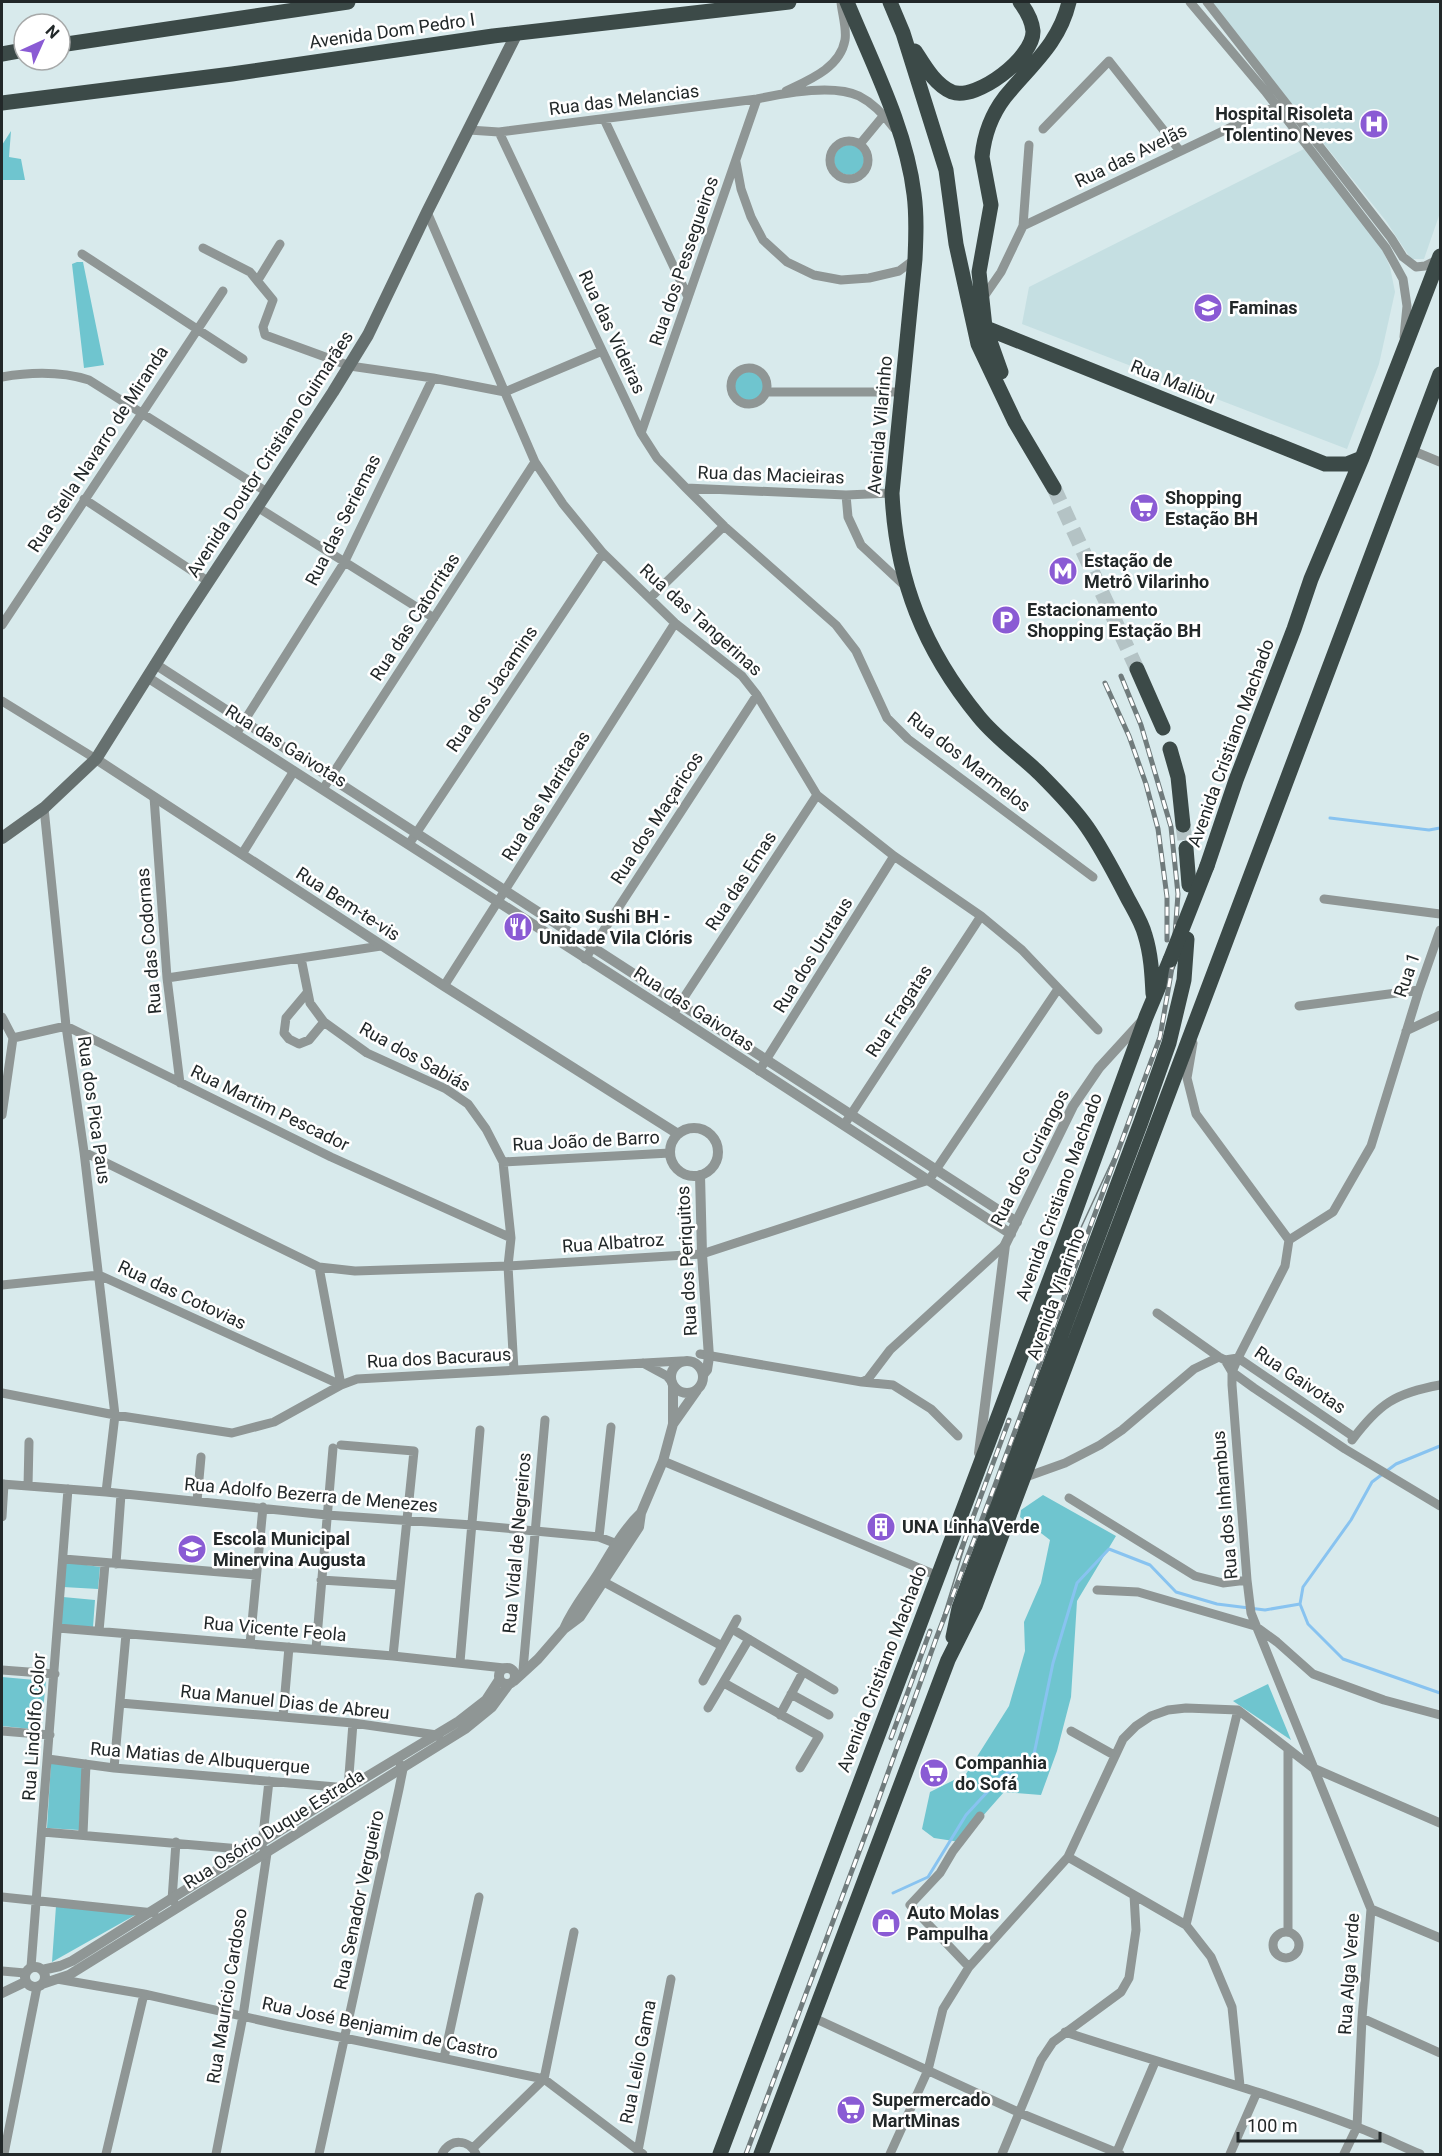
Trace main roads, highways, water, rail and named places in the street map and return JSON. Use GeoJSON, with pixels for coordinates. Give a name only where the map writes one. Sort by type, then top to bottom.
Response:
{"type":"FeatureCollection","features":[{"type":"Feature","properties":{"kind":"highway","name":"Avenida Dom Pedro I"},"geometry":{"type":"LineString","coordinates":[[72,43],[348,2]]}},
{"type":"Feature","properties":{"kind":"highway","name":"Avenida Dom Pedro I"},"geometry":{"type":"LineString","coordinates":[[2,103],[240,73],[499,35],[789,2]]}},
{"type":"Feature","properties":{"kind":"highway","name":"Avenida Vilarinho"},"geometry":{"type":"LineString","coordinates":[[848,2],[902,136],[915,195],[917,230],[915,259],[892,493],[895,530],[907,588],[915,612],[937,658],[972,707],[981,719],[1040,774],[1086,826],[1111,866],[1145,934],[1151,963],[1153,1000]]}},
{"type":"Feature","properties":{"kind":"highway"},"geometry":{"type":"LineString","coordinates":[[890,2],[903,33],[946,170],[956,244],[979,325],[1006,386],[1007,403],[1015,422],[1054,488]]}},
{"type":"Feature","properties":{"kind":"highway"},"geometry":{"type":"LineString","coordinates":[[903,33],[926,67],[949,91],[957,93],[982,89],[1010,66],[1030,43],[1033,31],[1027,11],[1020,2]]}},
{"type":"Feature","properties":{"kind":"highway"},"geometry":{"type":"LineString","coordinates":[[979,325],[982,300],[979,272],[991,205],[982,157],[987,131],[1005,97],[1048,49],[1069,2]]}},
{"type":"Feature","properties":{"kind":"highway","name":"Avenida Cristiano Machado"},"geometry":{"type":"LineString","coordinates":[[720,2154],[1064,1242],[1146,1017],[1207,866],[1236,780],[1294,630],[1311,579],[1362,458],[1440,257]]}},
{"type":"Feature","properties":{"kind":"highway","name":"Rua Malibu"},"geometry":{"type":"LineString","coordinates":[[979,325],[1325,464],[1347,464],[1362,458]]}},
{"type":"Feature","properties":{"kind":"highway"},"geometry":{"type":"LineString","coordinates":[[761,2154],[948,1660],[975,1606],[1440,374]]}},
{"type":"Feature","properties":{"kind":"highway"},"geometry":{"type":"LineString","coordinates":[[1137,669],[1163,728]]}},
{"type":"Feature","properties":{"kind":"highway"},"geometry":{"type":"LineString","coordinates":[[1170,749],[1178,777],[1183,825]]}},
{"type":"Feature","properties":{"kind":"highway"},"geometry":{"type":"LineString","coordinates":[[1186,848],[1189,885]]}},
{"type":"Feature","properties":{"kind":"highway","name":"Avenida Vilarinho"},"geometry":{"type":"LineString","coordinates":[[948,1660],[959,1608],[1169,1042],[1184,980],[1187,939]]}},
{"type":"Feature","properties":{"kind":"main road","name":"Avenida Doutor Cristiano Guimarães"},"geometry":{"type":"LineString","coordinates":[[2,838],[44,808],[96,759],[155,664],[350,366],[368,335],[517,33]]}},
{"type":"Feature","properties":{"kind":"main road"},"geometry":{"type":"LineString","coordinates":[[499,35],[505,39],[510,48]]}},
{"type":"Feature","properties":{"kind":"waterway"},"geometry":{"type":"LineString","coordinates":[[1330,818],[1429,830],[1440,828]]}},
{"type":"Feature","properties":{"kind":"waterway"},"geometry":{"type":"LineString","coordinates":[[1440,1446],[1396,1464],[1372,1482],[1351,1520],[1303,1587],[1300,1604],[1308,1624],[1343,1659],[1440,1693]]}},
{"type":"Feature","properties":{"kind":"waterway"},"geometry":{"type":"LineString","coordinates":[[893,1893],[928,1877],[966,1815],[1002,1776],[1033,1759],[1053,1663],[1077,1583],[1109,1549],[1150,1565],[1176,1592],[1217,1604],[1265,1610],[1300,1604]]}},
{"type":"Feature","properties":{"kind":"tunnel"},"geometry":{"type":"LineString","coordinates":[[1054,488],[1137,669]]}},
{"type":"Feature","properties":{"kind":"tunnel"},"geometry":{"type":"LineString","coordinates":[[1183,825],[1186,848]]}},
{"type":"Feature","properties":{"kind":"tram line"},"geometry":{"type":"LineString","coordinates":[[1078,1234],[1117,1150]]}},
{"type":"Feature","properties":{"kind":"tram line"},"geometry":{"type":"LineString","coordinates":[[936,1639],[977,1506]]}},
{"type":"Feature","properties":{"kind":"railway"},"geometry":{"type":"LineString","coordinates":[[746,2154],[1160,1037],[1173,962],[1178,894],[1171,827],[1141,725],[1121,676]]}},
{"type":"Feature","properties":{"kind":"railway"},"geometry":{"type":"LineString","coordinates":[[1105,683],[1129,736],[1146,784],[1158,829],[1167,897],[1167,940]]}},
{"type":"Feature","properties":{"kind":"railway"},"geometry":{"type":"LineString","coordinates":[[958,1558],[1009,1420]]}},
{"type":"Feature","properties":{"kind":"railway"},"geometry":{"type":"LineString","coordinates":[[891,1738],[930,1631]]}},
{"type":"Feature","properties":{"kind":"place","name":"Hospital Risoleta Tolentino Neves"},"geometry":{"type":"Point","coordinates":[1374,124]}},
{"type":"Feature","properties":{"kind":"place","name":"Faminas"},"geometry":{"type":"Point","coordinates":[1208,308]}},
{"type":"Feature","properties":{"kind":"place","name":"Shopping Estação BH"},"geometry":{"type":"Point","coordinates":[1144,508]}},
{"type":"Feature","properties":{"kind":"place","name":"Estação de Metrô Vilarinho"},"geometry":{"type":"Point","coordinates":[1063,571]}},
{"type":"Feature","properties":{"kind":"place","name":"Estacionamento Shopping Estação BH"},"geometry":{"type":"Point","coordinates":[1006,620]}},
{"type":"Feature","properties":{"kind":"place","name":"Saito Sushi BH - Unidade Vila Clóris"},"geometry":{"type":"Point","coordinates":[518,927]}},
{"type":"Feature","properties":{"kind":"place","name":"UNA Linha Verde"},"geometry":{"type":"Point","coordinates":[881,1527]}},
{"type":"Feature","properties":{"kind":"place","name":"Escola Municipal Minervina Augusta"},"geometry":{"type":"Point","coordinates":[192,1549]}},
{"type":"Feature","properties":{"kind":"place","name":"Companhia do Sofá"},"geometry":{"type":"Point","coordinates":[934,1773]}},
{"type":"Feature","properties":{"kind":"place","name":"Auto Molas Pampulha"},"geometry":{"type":"Point","coordinates":[886,1923]}},
{"type":"Feature","properties":{"kind":"place","name":"Supermercado MartMinas"},"geometry":{"type":"Point","coordinates":[851,2110]}}]}
